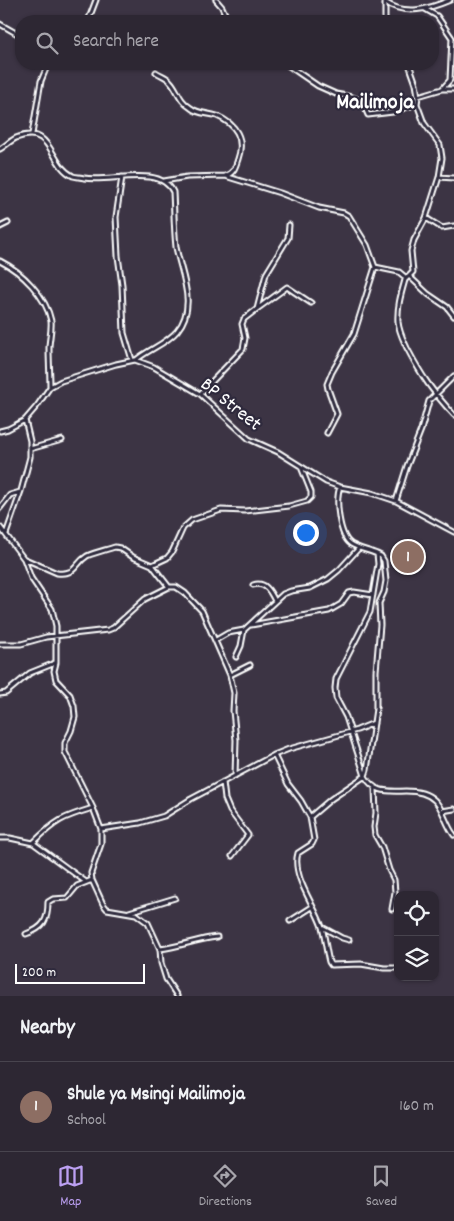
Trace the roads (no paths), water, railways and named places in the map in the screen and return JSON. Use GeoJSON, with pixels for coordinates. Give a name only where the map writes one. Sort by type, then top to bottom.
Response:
{"type":"FeatureCollection","features":[{"type":"Feature","properties":{"kind":"street"},"geometry":{"type":"LineString","coordinates":[[90,15],[96,0]]}},
{"type":"Feature","properties":{"kind":"street"},"geometry":{"type":"LineString","coordinates":[[216,0],[225,15]]}},
{"type":"Feature","properties":{"kind":"street"},"geometry":{"type":"LineString","coordinates":[[385,1],[392,7],[399,9],[425,8],[450,0]]}},
{"type":"Feature","properties":{"kind":"street"},"geometry":{"type":"LineString","coordinates":[[385,1],[385,15]]}},
{"type":"Feature","properties":{"kind":"street"},"geometry":{"type":"LineString","coordinates":[[425,8],[436,15]]}},
{"type":"Feature","properties":{"kind":"street"},"geometry":{"type":"LineString","coordinates":[[439,19],[453,38],[450,80],[442,89]]}},
{"type":"Feature","properties":{"kind":"street"},"geometry":{"type":"LineString","coordinates":[[0,24],[15,33]]}},
{"type":"Feature","properties":{"kind":"street"},"geometry":{"type":"LineString","coordinates":[[32,134],[41,80],[45,70]]}},
{"type":"Feature","properties":{"kind":"street"},"geometry":{"type":"LineString","coordinates":[[295,70],[318,86],[336,94],[362,101],[368,115],[393,112],[417,104]]}},
{"type":"Feature","properties":{"kind":"street"},"geometry":{"type":"LineString","coordinates":[[411,70],[416,84],[417,104],[424,123],[440,145],[442,158],[439,177],[426,218],[414,240],[411,251],[416,281]]}},
{"type":"Feature","properties":{"kind":"street"},"geometry":{"type":"LineString","coordinates":[[0,149],[15,138],[32,134],[40,137],[48,144],[62,166],[74,176],[92,180],[138,176],[164,181],[187,177],[225,176],[231,174],[235,170],[240,154],[240,136],[234,126],[216,116],[192,110],[178,95],[170,80],[156,72]]}},
{"type":"Feature","properties":{"kind":"street"},"geometry":{"type":"LineString","coordinates":[[418,96],[442,89],[454,89]]}},
{"type":"Feature","properties":{"kind":"street"},"geometry":{"type":"LineString","coordinates":[[225,176],[280,193],[319,208],[344,213],[349,216],[366,245],[374,267],[354,334],[332,372],[328,384],[328,390],[337,414],[327,433]]}},
{"type":"Feature","properties":{"kind":"street"},"geometry":{"type":"LineString","coordinates":[[122,177],[116,217],[124,333],[134,360]]}},
{"type":"Feature","properties":{"kind":"street"},"geometry":{"type":"LineString","coordinates":[[439,177],[454,178]]}},
{"type":"Feature","properties":{"kind":"street"},"geometry":{"type":"LineString","coordinates":[[0,431],[25,420],[50,387],[61,381],[134,360],[170,338],[179,329],[187,309],[186,281],[176,244],[173,192],[171,187],[164,181]]}},
{"type":"Feature","properties":{"kind":"street"},"geometry":{"type":"LineString","coordinates":[[426,218],[442,228],[454,226]]}},
{"type":"Feature","properties":{"kind":"street"},"geometry":{"type":"LineString","coordinates":[[0,227],[8,223]]}},
{"type":"Feature","properties":{"kind":"street"},"geometry":{"type":"LineString","coordinates":[[257,309],[266,274],[288,238],[289,225]]}},
{"type":"Feature","properties":{"kind":"street"},"geometry":{"type":"LineString","coordinates":[[0,261],[21,274],[34,290],[48,314],[51,324],[49,347],[50,387]]}},
{"type":"Feature","properties":{"kind":"street"},"geometry":{"type":"LineString","coordinates":[[374,267],[399,272],[403,274],[405,280]]}},
{"type":"Feature","properties":{"kind":"street"},"geometry":{"type":"LineString","coordinates":[[413,272],[405,280],[399,299],[398,321],[400,332],[419,371],[435,394],[454,415]]}},
{"type":"Feature","properties":{"kind":"street"},"geometry":{"type":"LineString","coordinates":[[409,276],[428,294],[447,307],[454,316]]}},
{"type":"Feature","properties":{"kind":"street"},"geometry":{"type":"LineString","coordinates":[[200,394],[228,363],[243,350],[246,338],[242,324],[248,315],[287,287],[312,303]]}},
{"type":"Feature","properties":{"kind":"street","name":"BP Street"},"geometry":{"type":"LineString","coordinates":[[134,360],[154,366],[200,394],[249,439],[278,452],[326,482],[396,501],[454,532]]}},
{"type":"Feature","properties":{"kind":"street"},"geometry":{"type":"LineString","coordinates":[[396,501],[407,466],[422,430],[426,407],[435,394],[454,376]]}},
{"type":"Feature","properties":{"kind":"street"},"geometry":{"type":"LineString","coordinates":[[6,534],[28,467],[30,442],[25,420]]}},
{"type":"Feature","properties":{"kind":"street"},"geometry":{"type":"LineString","coordinates":[[30,449],[62,440]]}},
{"type":"Feature","properties":{"kind":"street"},"geometry":{"type":"LineString","coordinates":[[152,564],[167,558],[172,552],[182,528],[192,520],[221,510],[245,511],[289,506],[307,501],[311,497],[311,492],[300,465]]}},
{"type":"Feature","properties":{"kind":"street"},"geometry":{"type":"LineString","coordinates":[[310,817],[331,799],[365,776],[376,709],[376,671],[380,624],[379,603],[386,581],[384,561],[381,556],[349,543],[342,529],[338,510],[340,487]]}},
{"type":"Feature","properties":{"kind":"street"},"geometry":{"type":"LineString","coordinates":[[0,508],[10,496],[21,491]]}},
{"type":"Feature","properties":{"kind":"street"},"geometry":{"type":"LineString","coordinates":[[0,527],[24,559],[30,578],[52,609],[56,626],[56,663],[54,671],[56,680],[70,695],[74,706],[75,718],[65,743],[65,752],[93,808],[101,829],[100,844],[92,873],[92,880],[107,909],[136,914],[148,923],[160,949],[161,963],[166,979],[177,996]]}},
{"type":"Feature","properties":{"kind":"street"},"geometry":{"type":"LineString","coordinates":[[24,559],[57,573],[63,573],[75,570],[84,558],[115,547],[120,548],[133,557],[152,564],[169,587]]}},
{"type":"Feature","properties":{"kind":"street"},"geometry":{"type":"LineString","coordinates":[[216,640],[228,633],[244,630],[283,594],[310,588],[328,579],[359,548]]}},
{"type":"Feature","properties":{"kind":"street"},"geometry":{"type":"LineString","coordinates":[[377,554],[378,564],[370,612],[336,679],[336,698],[351,732],[369,784],[375,788],[391,792],[416,791],[430,796],[442,811],[454,835]]}},
{"type":"Feature","properties":{"kind":"street"},"geometry":{"type":"LineString","coordinates":[[252,585],[264,585],[271,592],[275,601]]}},
{"type":"Feature","properties":{"kind":"street"},"geometry":{"type":"LineString","coordinates":[[0,644],[20,644],[56,636],[108,630],[113,628],[145,599],[169,587],[176,587],[185,593],[202,611],[230,675],[234,693],[236,776]]}},
{"type":"Feature","properties":{"kind":"street"},"geometry":{"type":"LineString","coordinates":[[250,625],[330,611],[354,592],[373,595]]}},
{"type":"Feature","properties":{"kind":"street"},"geometry":{"type":"LineString","coordinates":[[236,657],[241,646],[244,630]]}},
{"type":"Feature","properties":{"kind":"street"},"geometry":{"type":"LineString","coordinates":[[0,694],[6,693],[30,673],[56,663]]}},
{"type":"Feature","properties":{"kind":"street"},"geometry":{"type":"LineString","coordinates":[[230,675],[250,665]]}},
{"type":"Feature","properties":{"kind":"street"},"geometry":{"type":"LineString","coordinates":[[101,829],[148,822],[164,816],[191,799],[274,755],[351,732],[374,723]]}},
{"type":"Feature","properties":{"kind":"street"},"geometry":{"type":"LineString","coordinates":[[274,755],[288,784],[301,800],[310,817],[314,840],[312,844],[298,853],[296,858],[303,885],[322,926],[331,965],[360,964],[394,968]]}},
{"type":"Feature","properties":{"kind":"street"},"geometry":{"type":"LineString","coordinates":[[223,782],[225,799],[230,811],[248,835],[232,856]]}},
{"type":"Feature","properties":{"kind":"street"},"geometry":{"type":"LineString","coordinates":[[375,788],[375,835],[382,847],[394,880],[396,892],[392,909]]}},
{"type":"Feature","properties":{"kind":"street"},"geometry":{"type":"LineString","coordinates":[[33,843],[50,826],[61,819],[93,808]]}},
{"type":"Feature","properties":{"kind":"street"},"geometry":{"type":"LineString","coordinates":[[442,811],[454,809]]}},
{"type":"Feature","properties":{"kind":"street"},"geometry":{"type":"LineString","coordinates":[[0,838],[33,843],[86,882]]}},
{"type":"Feature","properties":{"kind":"street"},"geometry":{"type":"LineString","coordinates":[[26,934],[37,930],[45,922],[48,902],[53,899],[70,897],[77,886],[92,880]]}},
{"type":"Feature","properties":{"kind":"street"},"geometry":{"type":"LineString","coordinates":[[128,912],[175,898]]}},
{"type":"Feature","properties":{"kind":"street"},"geometry":{"type":"LineString","coordinates":[[290,921],[312,907]]}},
{"type":"Feature","properties":{"kind":"street"},"geometry":{"type":"LineString","coordinates":[[322,926],[349,940]]}},
{"type":"Feature","properties":{"kind":"street"},"geometry":{"type":"LineString","coordinates":[[160,949],[216,937]]}},
{"type":"Feature","properties":{"kind":"place","name":"Shule ya Msingi Mailimoja"},"geometry":{"type":"Point","coordinates":[408,557]}},
{"type":"Feature","properties":{"kind":"district","name":"Mailimoja"},"geometry":{"type":"Point","coordinates":[375,100]}}]}
